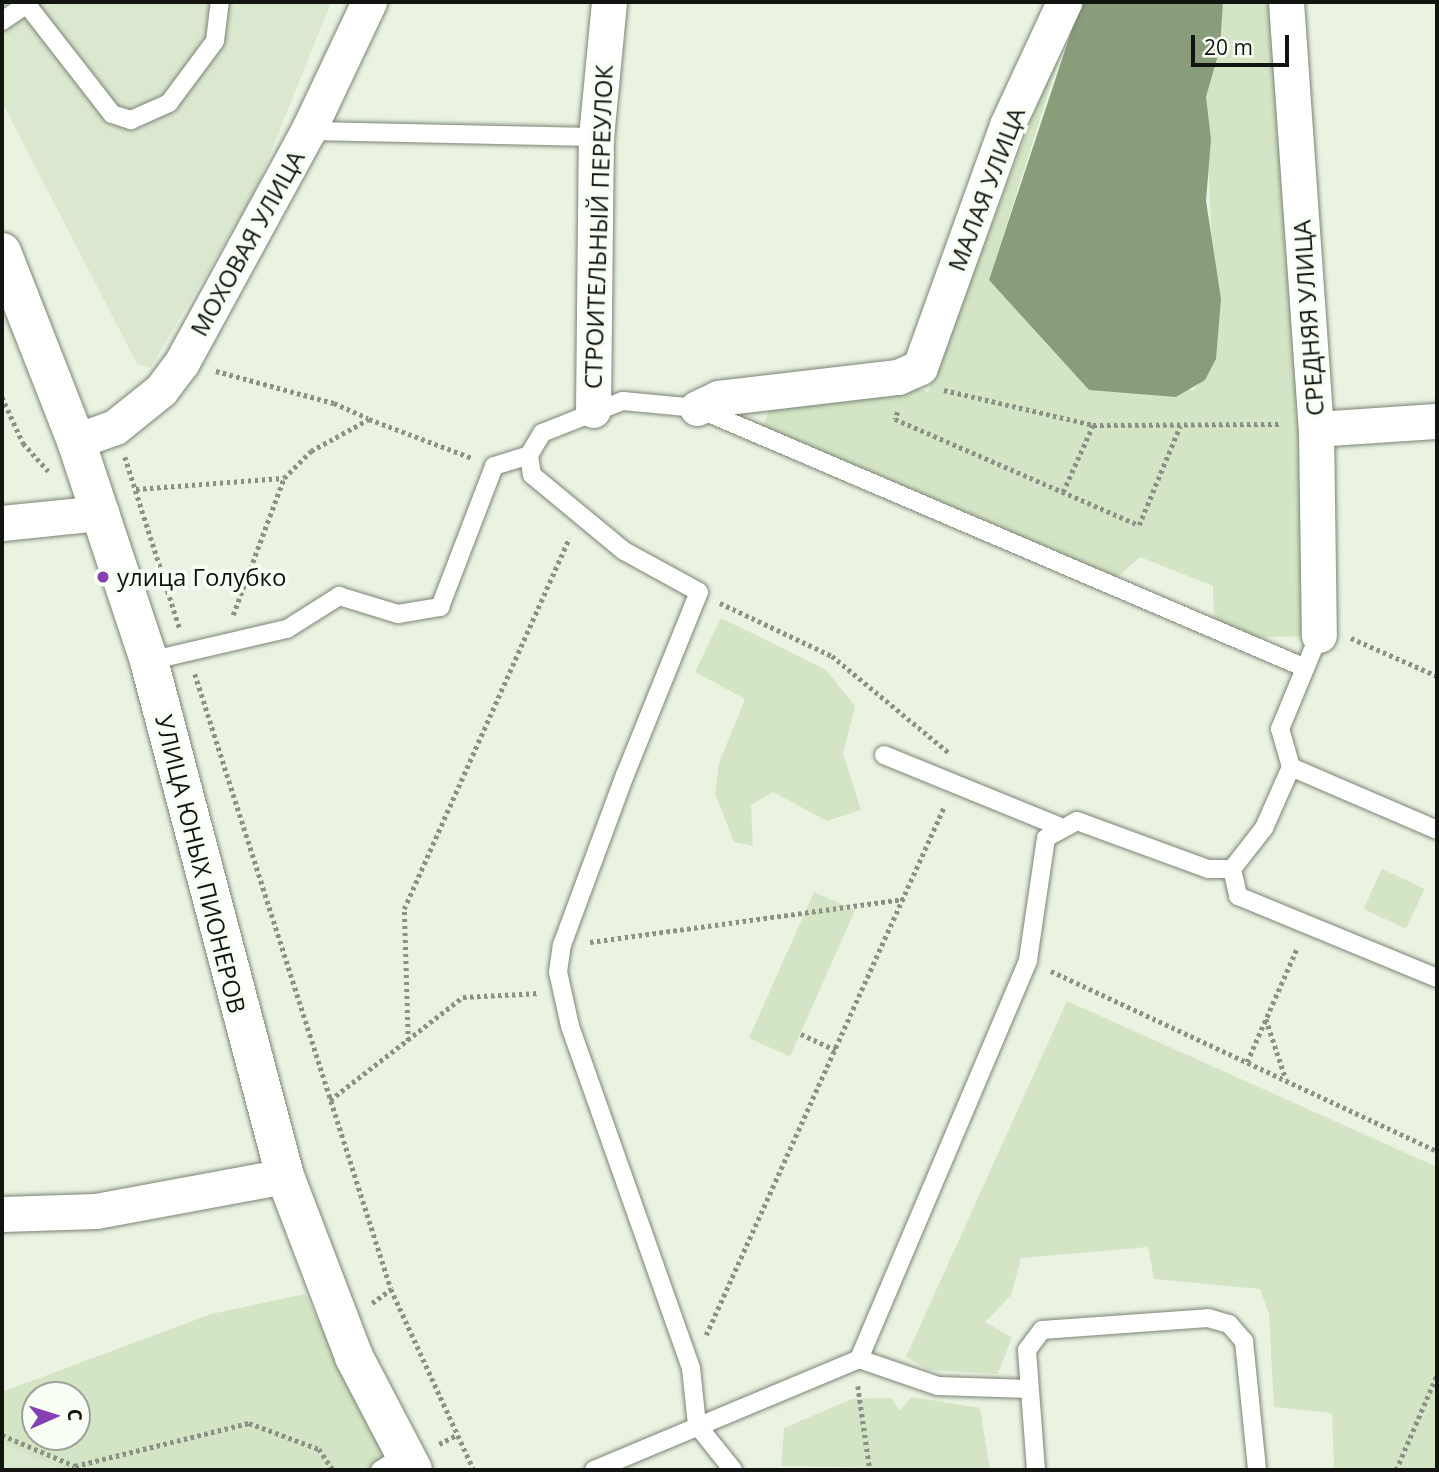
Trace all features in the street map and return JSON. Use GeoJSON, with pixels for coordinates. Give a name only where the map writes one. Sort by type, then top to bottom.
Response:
{"type":"FeatureCollection","features":[{"type":"Feature","properties":{"kind":"main road","name":"УЛИЦА ЮНЫХ ПИОНЕРОВ"},"geometry":{"type":"LineString","coordinates":[[2,252],[76,442],[149,661],[285,1176],[354,1357],[399,1465]]}},
{"type":"Feature","properties":{"kind":"street","name":"МОХОВАЯ УЛИЦА"},"geometry":{"type":"LineString","coordinates":[[76,442],[115,427],[160,390],[182,362],[308,131],[369,2]]}},
{"type":"Feature","properties":{"kind":"street","name":"СТРОИТЕЛЬНЫЙ ПЕРЕУЛОК"},"geometry":{"type":"LineString","coordinates":[[593,410],[596,137],[609,2]]}},
{"type":"Feature","properties":{"kind":"street","name":"МАЛАЯ УЛИЦА"},"geometry":{"type":"LineString","coordinates":[[911,377],[920,367],[1007,125],[1064,2]]}},
{"type":"Feature","properties":{"kind":"street","name":"СРЕДНЯЯ УЛИЦА"},"geometry":{"type":"LineString","coordinates":[[1286,2],[1316,429],[1319,635]]}},
{"type":"Feature","properties":{"kind":"street"},"geometry":{"type":"LineString","coordinates":[[697,408],[718,398],[911,377]]}},
{"type":"Feature","properties":{"kind":"street"},"geometry":{"type":"LineString","coordinates":[[1316,429],[1437,421]]}},
{"type":"Feature","properties":{"kind":"street"},"geometry":{"type":"LineString","coordinates":[[2,523],[101,513]]}},
{"type":"Feature","properties":{"kind":"street"},"geometry":{"type":"LineString","coordinates":[[2,1214],[96,1211],[285,1176]]}},
{"type":"Feature","properties":{"kind":"lane"},"geometry":{"type":"LineString","coordinates":[[2,21],[29,4],[113,114],[131,120],[169,103],[215,41],[220,2]]}},
{"type":"Feature","properties":{"kind":"lane"},"geometry":{"type":"LineString","coordinates":[[308,131],[596,137]]}},
{"type":"Feature","properties":{"kind":"lane"},"geometry":{"type":"LineString","coordinates":[[733,1470],[697,1425],[691,1368],[562,991],[562,945],[699,592],[578,519],[531,475],[529,455],[542,433],[593,410],[657,399],[697,408],[1303,667]]}},
{"type":"Feature","properties":{"kind":"lane"},"geometry":{"type":"LineString","coordinates":[[149,661],[287,629],[339,596],[398,614],[440,607],[494,466],[529,455]]}},
{"type":"Feature","properties":{"kind":"lane"},"geometry":{"type":"LineString","coordinates":[[1232,870],[1264,828],[1291,766],[1279,729],[1303,667],[1319,635]]}},
{"type":"Feature","properties":{"kind":"lane"},"geometry":{"type":"LineString","coordinates":[[884,755],[1058,826]]}},
{"type":"Feature","properties":{"kind":"lane"},"geometry":{"type":"LineString","coordinates":[[1291,766],[1437,830]]}},
{"type":"Feature","properties":{"kind":"lane"},"geometry":{"type":"LineString","coordinates":[[852,1363],[1028,960],[1046,838],[1058,826],[1077,821],[1208,869],[1232,870]]}},
{"type":"Feature","properties":{"kind":"lane"},"geometry":{"type":"LineString","coordinates":[[1232,870],[1238,895],[1437,978]]}},
{"type":"Feature","properties":{"kind":"lane"},"geometry":{"type":"LineString","coordinates":[[1036,1470],[1027,1350],[1042,1329],[1208,1318],[1229,1324],[1244,1341],[1250,1365],[1257,1470]]}},
{"type":"Feature","properties":{"kind":"lane"},"geometry":{"type":"LineString","coordinates":[[594,1470],[697,1425],[852,1363],[937,1386],[1030,1389]]}},
{"type":"Feature","properties":{"kind":"path"},"geometry":{"type":"LineString","coordinates":[[182,362],[334,403],[494,466]]}},
{"type":"Feature","properties":{"kind":"path"},"geometry":{"type":"LineString","coordinates":[[1180,426],[1139,525],[895,419],[911,377],[1093,425],[1295,423],[1316,429]]}},
{"type":"Feature","properties":{"kind":"path"},"geometry":{"type":"LineString","coordinates":[[237,640],[233,614],[284,478],[312,450],[369,419]]}},
{"type":"Feature","properties":{"kind":"path"},"geometry":{"type":"LineString","coordinates":[[1063,492],[1093,425]]}},
{"type":"Feature","properties":{"kind":"path"},"geometry":{"type":"LineString","coordinates":[[115,427],[391,1289],[474,1470]]}},
{"type":"Feature","properties":{"kind":"path"},"geometry":{"type":"LineString","coordinates":[[136,489],[284,478]]}},
{"type":"Feature","properties":{"kind":"path"},"geometry":{"type":"LineString","coordinates":[[408,1041],[404,909],[578,519]]}},
{"type":"Feature","properties":{"kind":"path"},"geometry":{"type":"LineString","coordinates":[[691,1368],[904,899],[954,783],[957,760],[832,656],[699,592]]}},
{"type":"Feature","properties":{"kind":"path"},"geometry":{"type":"LineString","coordinates":[[1319,635],[1357,639],[1437,676]]}},
{"type":"Feature","properties":{"kind":"path"},"geometry":{"type":"LineString","coordinates":[[562,945],[904,899]]}},
{"type":"Feature","properties":{"kind":"path"},"geometry":{"type":"LineString","coordinates":[[1247,1062],[1307,926]]}},
{"type":"Feature","properties":{"kind":"path"},"geometry":{"type":"LineString","coordinates":[[1028,960],[1437,1151]]}},
{"type":"Feature","properties":{"kind":"path"},"geometry":{"type":"LineString","coordinates":[[330,1100],[463,997],[562,991]]}},
{"type":"Feature","properties":{"kind":"path"},"geometry":{"type":"LineString","coordinates":[[1266,1019],[1286,1080]]}},
{"type":"Feature","properties":{"kind":"path"},"geometry":{"type":"LineString","coordinates":[[801,1034],[835,1049]]}},
{"type":"Feature","properties":{"kind":"path"},"geometry":{"type":"LineString","coordinates":[[852,1363],[870,1470]]}},
{"type":"Feature","properties":{"kind":"path"},"geometry":{"type":"LineString","coordinates":[[1396,1470],[1437,1375]]}},
{"type":"Feature","properties":{"kind":"path"},"geometry":{"type":"LineString","coordinates":[[2,1435],[75,1466],[249,1423],[319,1450],[333,1470]]}},
{"type":"Feature","properties":{"kind":"shaded area"},"geometry":{"type":"Polygon","coordinates":[[[2,2],[331,2],[254,194],[150,368],[137,364],[2,102],[2,2]]]}},
{"type":"Feature","properties":{"kind":"shaded area"},"geometry":{"type":"Polygon","coordinates":[[[1077,2],[989,280],[1089,390],[1194,390],[1216,359],[1206,97],[1220,48],[1223,2],[1272,2],[1305,447],[1304,636],[1245,638],[1214,625],[1213,586],[1140,557],[1113,581],[760,433],[772,403],[915,388],[928,392],[1077,2]]]}},
{"type":"Feature","properties":{"kind":"shaded area"},"geometry":{"type":"Polygon","coordinates":[[[1081,2],[1223,2],[1220,48],[1206,97],[1211,139],[1206,201],[1221,299],[1216,359],[1205,380],[1176,397],[1089,390],[989,280],[1081,2]]]}},
{"type":"Feature","properties":{"kind":"shaded area"},"geometry":{"type":"Polygon","coordinates":[[[721,618],[826,670],[855,706],[843,753],[861,810],[827,821],[773,792],[751,805],[753,846],[734,842],[715,794],[719,763],[745,699],[695,672],[721,618]]]}},
{"type":"Feature","properties":{"kind":"shaded area"},"geometry":{"type":"Polygon","coordinates":[[[1382,869],[1425,889],[1406,929],[1363,909],[1382,869]]]}},
{"type":"Feature","properties":{"kind":"shaded area"},"geometry":{"type":"Polygon","coordinates":[[[814,892],[855,910],[790,1056],[749,1038],[814,892]]]}},
{"type":"Feature","properties":{"kind":"shaded area"},"geometry":{"type":"Polygon","coordinates":[[[1067,1001],[1437,1167],[1437,1470],[1298,1470],[1334,1468],[1332,1413],[1274,1407],[1269,1314],[1260,1289],[1154,1279],[1148,1247],[1021,1258],[1011,1295],[985,1322],[1012,1337],[998,1374],[930,1370],[906,1357],[1067,1001]]]}},
{"type":"Feature","properties":{"kind":"shaded area"},"geometry":{"type":"Polygon","coordinates":[[[305,1294],[391,1470],[65,1470],[2,1444],[2,1392],[21,1385],[21,1451],[91,1451],[91,1381],[31,1381],[211,1314],[305,1294]]]}},
{"type":"Feature","properties":{"kind":"shaded area"},"geometry":{"type":"Polygon","coordinates":[[[912,1397],[980,1408],[990,1470],[781,1466],[784,1428],[852,1399],[892,1398],[899,1411],[912,1397]]]}},
{"type":"Feature","properties":{"kind":"shaded area"},"geometry":{"type":"Polygon","coordinates":[[[2,1444],[65,1470],[2,1470],[2,1444]]]}},
{"type":"Feature","properties":{"kind":"place","name":"улица Голубко"},"geometry":{"type":"Point","coordinates":[103,577]}}]}
